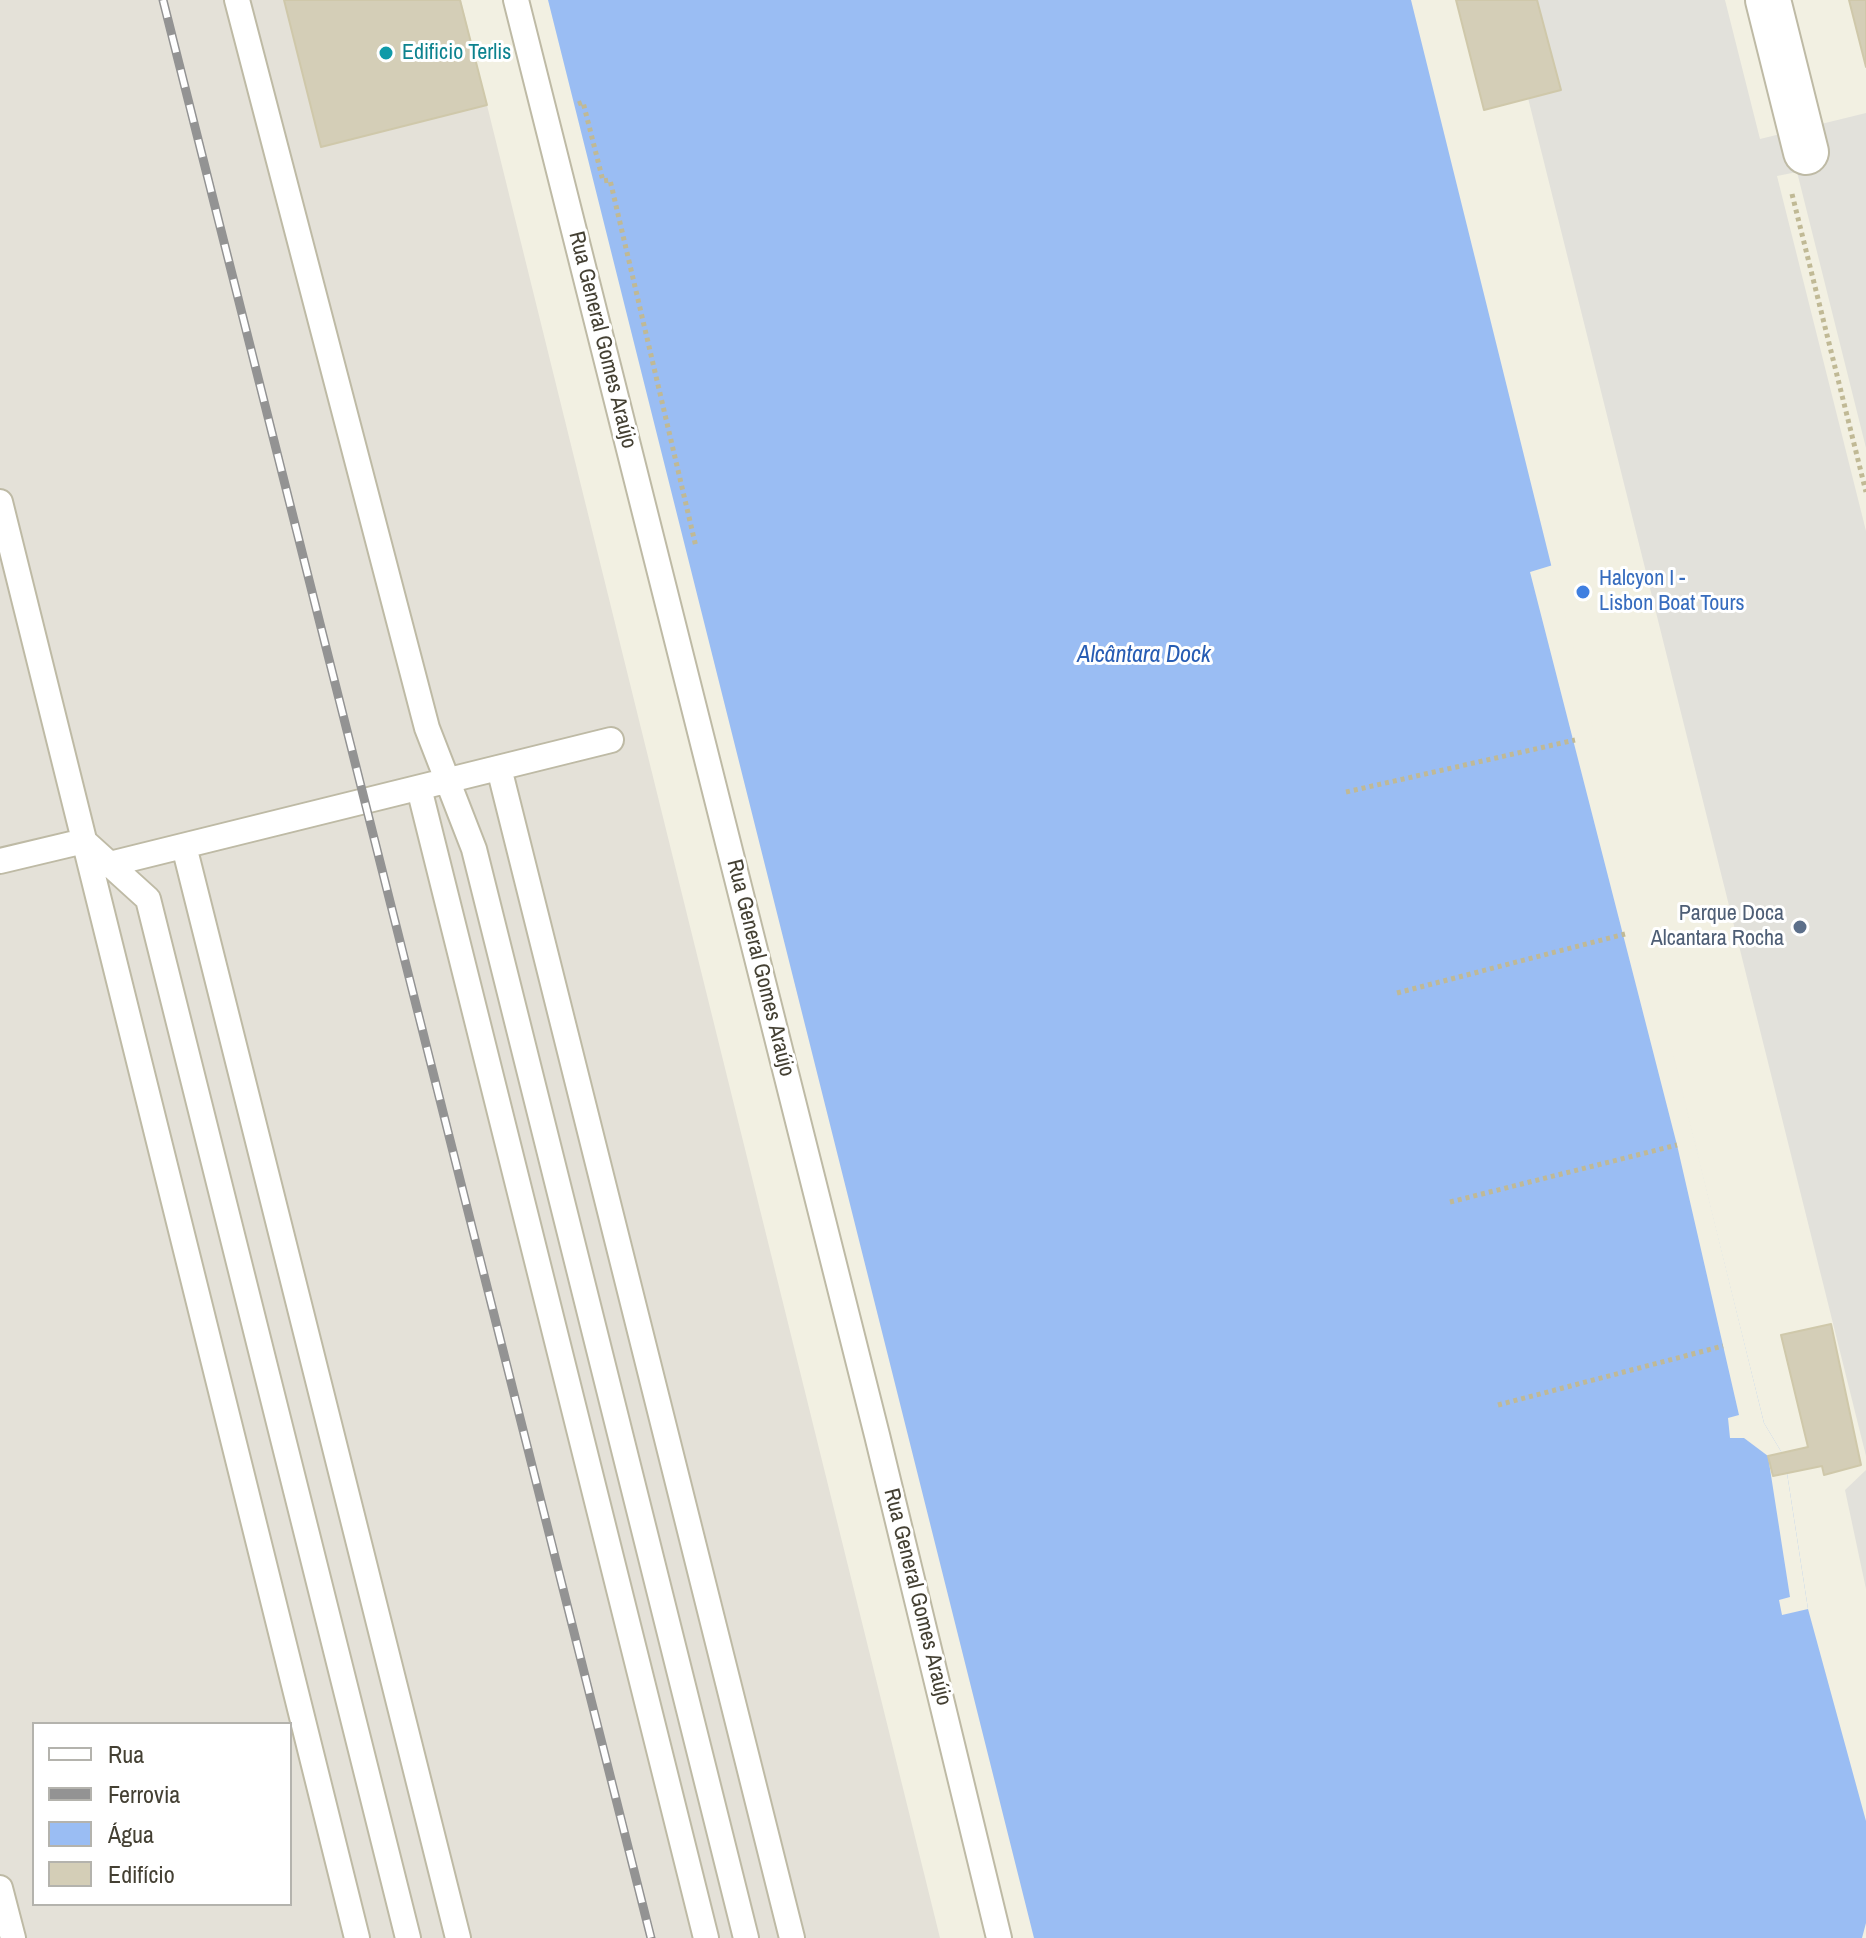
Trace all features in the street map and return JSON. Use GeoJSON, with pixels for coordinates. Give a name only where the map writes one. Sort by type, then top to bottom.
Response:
{"type":"FeatureCollection","features":[{"type":"Feature","properties":{"kind":"street"},"geometry":{"type":"LineString","coordinates":[[1768,0],[1798,170]]}},
{"type":"Feature","properties":{"kind":"lane"},"geometry":{"type":"LineString","coordinates":[[237,0],[427,728],[474,849],[746,1938]]}},
{"type":"Feature","properties":{"kind":"lane","name":"Rua General Gomes Araújo"},"geometry":{"type":"LineString","coordinates":[[516,0],[877,1435],[999,1938]]}},
{"type":"Feature","properties":{"kind":"lane"},"geometry":{"type":"LineString","coordinates":[[0,502],[357,1938]]}},
{"type":"Feature","properties":{"kind":"lane"},"geometry":{"type":"LineString","coordinates":[[110,864],[611,740]]}},
{"type":"Feature","properties":{"kind":"lane"},"geometry":{"type":"LineString","coordinates":[[499,768],[792,1938]]}},
{"type":"Feature","properties":{"kind":"lane"},"geometry":{"type":"LineString","coordinates":[[419,788],[706,1938]]}},
{"type":"Feature","properties":{"kind":"lane"},"geometry":{"type":"LineString","coordinates":[[0,861],[84,841]]}},
{"type":"Feature","properties":{"kind":"lane"},"geometry":{"type":"LineString","coordinates":[[84,841],[148,899],[408,1938]]}},
{"type":"Feature","properties":{"kind":"lane"},"geometry":{"type":"LineString","coordinates":[[184,846],[458,1938]]}},
{"type":"Feature","properties":{"kind":"lane"},"geometry":{"type":"LineString","coordinates":[[0,1888],[13,1938]]}},
{"type":"Feature","properties":{"kind":"path"},"geometry":{"type":"LineString","coordinates":[[568,107],[583,102],[603,181],[610,180],[696,547]]}},
{"type":"Feature","properties":{"kind":"path"},"geometry":{"type":"LineString","coordinates":[[1798,170],[1866,492]]}},
{"type":"Feature","properties":{"kind":"path"},"geometry":{"type":"LineString","coordinates":[[1346,792],[1575,740]]}},
{"type":"Feature","properties":{"kind":"path"},"geometry":{"type":"LineString","coordinates":[[1397,993],[1625,934]]}},
{"type":"Feature","properties":{"kind":"path"},"geometry":{"type":"LineString","coordinates":[[1450,1202],[1677,1145]]}},
{"type":"Feature","properties":{"kind":"path"},"geometry":{"type":"LineString","coordinates":[[1498,1405],[1723,1346]]}},
{"type":"Feature","properties":{"kind":"shaded area"},"geometry":{"type":"Polygon","coordinates":[[[0,0],[461,0],[940,1938],[0,1938],[0,0]]]}},
{"type":"Feature","properties":{"kind":"shaded area","name":"Parque Doca Alcantara Rocha"},"geometry":{"type":"Polygon","coordinates":[[[1537,0],[1725,0],[1760,139],[1866,113],[1866,448],[1797,172],[1777,176],[1866,531],[1866,1456],[1528,98],[1560,90],[1537,0]]]}},
{"type":"Feature","properties":{"kind":"shaded area"},"geometry":{"type":"Polygon","coordinates":[[[1866,1470],[1866,1589],[1845,1490],[1866,1470]]]}},
{"type":"Feature","properties":{"kind":"water","name":"Alcântara Dock"},"geometry":{"type":"Polygon","coordinates":[[[548,0],[1411,0],[1764,1423],[1782,1453],[1787,1473],[1808,1609],[1866,1821],[1866,1923],[1862,1938],[1034,1938],[548,0]]]}},
{"type":"Feature","properties":{"kind":"pier"},"geometry":{"type":"Polygon","coordinates":[[[1553,565],[1764,1423],[1782,1453],[1787,1473],[1808,1609],[1782,1615],[1779,1600],[1790,1597],[1768,1456],[1744,1438],[1730,1438],[1728,1418],[1739,1415],[1677,1145],[1530,572],[1553,565]]]}},
{"type":"Feature","properties":{"kind":"building","name":"Edificio Terlis"},"geometry":{"type":"Polygon","coordinates":[[[284,0],[460,0],[487,105],[321,147],[284,0]]]}},
{"type":"Feature","properties":{"kind":"building"},"geometry":{"type":"Polygon","coordinates":[[[1456,0],[1537,0],[1561,90],[1484,110],[1456,0]]]}},
{"type":"Feature","properties":{"kind":"building"},"geometry":{"type":"Polygon","coordinates":[[[1849,0],[1866,0],[1866,67],[1849,0]]]}},
{"type":"Feature","properties":{"kind":"building"},"geometry":{"type":"Polygon","coordinates":[[[1831,1324],[1861,1465],[1824,1475],[1822,1466],[1773,1476],[1768,1456],[1808,1447],[1781,1335],[1831,1324]]]}},
{"type":"Feature","properties":{"kind":"railway"},"geometry":{"type":"LineString","coordinates":[[163,0],[651,1938]]}},
{"type":"Feature","properties":{"kind":"place","name":"Edificio Terlis"},"geometry":{"type":"Point","coordinates":[386,53]}},
{"type":"Feature","properties":{"kind":"place","name":"Halcyon I - Lisbon Boat Tours"},"geometry":{"type":"Point","coordinates":[1583,592]}},
{"type":"Feature","properties":{"kind":"place","name":"Parque Doca Alcantara Rocha"},"geometry":{"type":"Point","coordinates":[1800,927]}}]}
